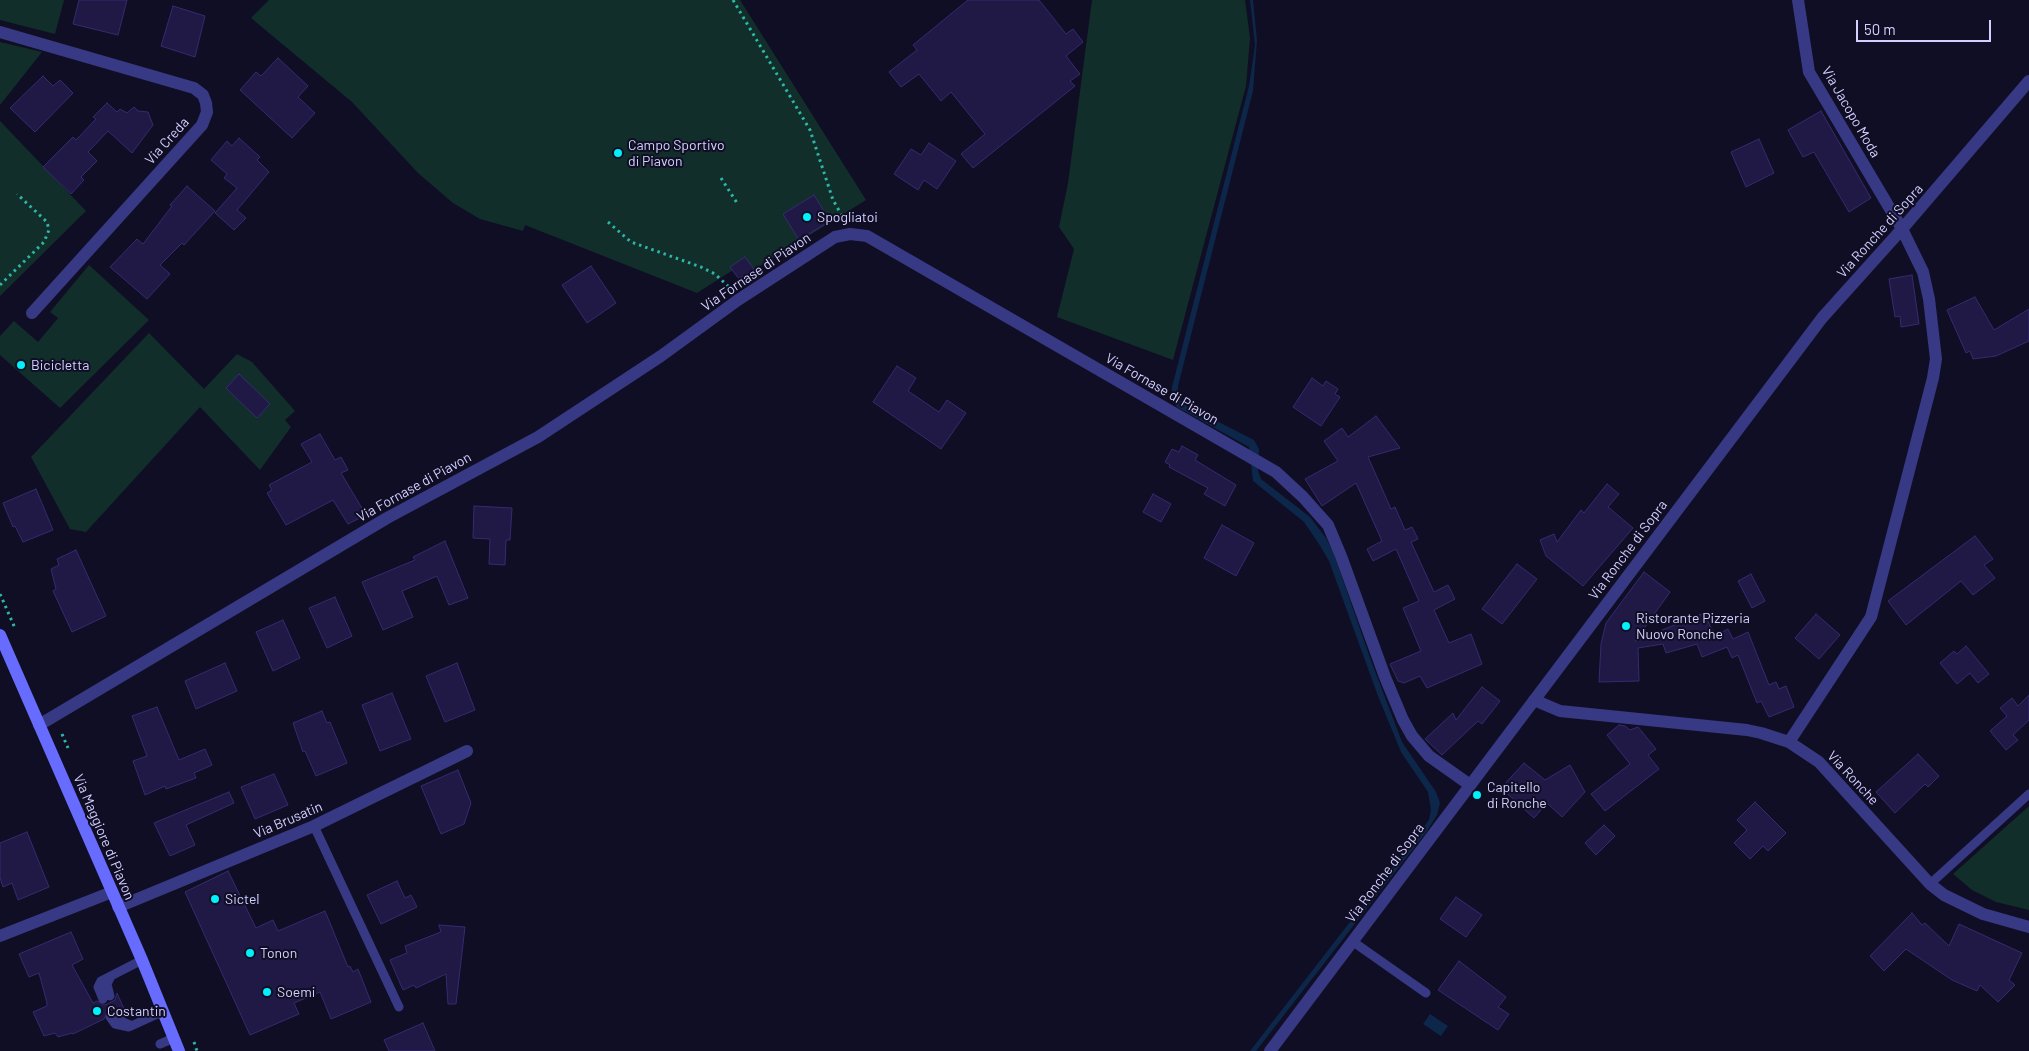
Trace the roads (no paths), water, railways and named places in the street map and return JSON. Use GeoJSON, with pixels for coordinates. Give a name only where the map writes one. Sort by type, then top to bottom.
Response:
{"type":"FeatureCollection","features":[{"type":"Feature","properties":{"kind":"main road","name":"Via Maggiore di Piavon"},"geometry":{"type":"LineString","coordinates":[[0,635],[3,651],[39,725],[180,1051]]}},
{"type":"Feature","properties":{"kind":"street","name":"Via Jacopo Moda"},"geometry":{"type":"LineString","coordinates":[[1789,742],[1872,616],[1933,378],[1936,359],[1929,299],[1923,272],[1902,229],[1809,72],[1798,0]]}},
{"type":"Feature","properties":{"kind":"street","name":"Via Creda"},"geometry":{"type":"LineString","coordinates":[[0,32],[194,88],[203,95],[206,102],[207,112],[202,125],[32,313]]}},
{"type":"Feature","properties":{"kind":"street","name":"Via Ronche di Sopra"},"geometry":{"type":"LineString","coordinates":[[1270,1051],[1822,318],[1902,229],[2029,81]]}},
{"type":"Feature","properties":{"kind":"street","name":"Via Fornase di Piavon"},"geometry":{"type":"LineString","coordinates":[[39,725],[387,518],[538,437],[661,356],[738,300],[835,237],[844,234],[867,236],[1276,472],[1303,497],[1328,525],[1385,677],[1403,720],[1412,736],[1429,756],[1470,785]]}},
{"type":"Feature","properties":{"kind":"street","name":"Via Ronche"},"geometry":{"type":"LineString","coordinates":[[1534,700],[1560,711],[1747,730],[1761,732],[1789,742],[1818,762],[1930,884],[1944,895],[1983,914],[2029,927]]}},
{"type":"Feature","properties":{"kind":"street","name":"Via Brusatin"},"geometry":{"type":"LineString","coordinates":[[118,907],[314,826],[467,751]]}},
{"type":"Feature","properties":{"kind":"street"},"geometry":{"type":"LineString","coordinates":[[0,936],[112,892]]}},
{"type":"Feature","properties":{"kind":"lane"},"geometry":{"type":"LineString","coordinates":[[1930,884],[2029,794]]}},
{"type":"Feature","properties":{"kind":"lane"},"geometry":{"type":"LineString","coordinates":[[314,826],[399,1007]]}},
{"type":"Feature","properties":{"kind":"lane"},"geometry":{"type":"LineString","coordinates":[[1352,941],[1426,993]]}},
{"type":"Feature","properties":{"kind":"lane"},"geometry":{"type":"LineString","coordinates":[[107,997],[99,983],[142,960]]}},
{"type":"Feature","properties":{"kind":"lane"},"geometry":{"type":"LineString","coordinates":[[114,1015],[123,1022],[133,1026],[164,1011]]}},
{"type":"Feature","properties":{"kind":"lane"},"geometry":{"type":"LineString","coordinates":[[160,1044],[174,1038]]}},
{"type":"Feature","properties":{"kind":"water"},"geometry":{"type":"Polygon","coordinates":[[[1250,0],[1253,0],[1257,40],[1253,91],[1178,386],[1178,397],[1183,404],[1254,440],[1259,449],[1258,471],[1261,479],[1310,517],[1326,538],[1334,554],[1370,658],[1402,742],[1436,792],[1440,803],[1437,815],[1427,831],[1256,1051],[1250,1051],[1429,820],[1431,810],[1428,792],[1401,752],[1378,696],[1329,561],[1319,544],[1304,522],[1253,481],[1249,447],[1177,407],[1172,399],[1172,387],[1249,86],[1255,45],[1250,0]]]}},
{"type":"Feature","properties":{"kind":"water"},"geometry":{"type":"Polygon","coordinates":[[[1430,1014],[1448,1026],[1441,1036],[1423,1024],[1430,1014]]]}},
{"type":"Feature","properties":{"kind":"place","name":"Campo Sportivo di Piavon"},"geometry":{"type":"Point","coordinates":[618,153]}},
{"type":"Feature","properties":{"kind":"place","name":"Spogliatoi"},"geometry":{"type":"Point","coordinates":[807,217]}},
{"type":"Feature","properties":{"kind":"place","name":"Bicicletta"},"geometry":{"type":"Point","coordinates":[21,365]}},
{"type":"Feature","properties":{"kind":"place","name":"Ristorante Pizzeria Nuovo Ronche"},"geometry":{"type":"Point","coordinates":[1626,626]}},
{"type":"Feature","properties":{"kind":"place","name":"Capitello di Ronche"},"geometry":{"type":"Point","coordinates":[1477,795]}},
{"type":"Feature","properties":{"kind":"place","name":"Sictel"},"geometry":{"type":"Point","coordinates":[215,899]}},
{"type":"Feature","properties":{"kind":"place","name":"Tonon"},"geometry":{"type":"Point","coordinates":[250,953]}},
{"type":"Feature","properties":{"kind":"place","name":"Soemi"},"geometry":{"type":"Point","coordinates":[267,992]}},
{"type":"Feature","properties":{"kind":"place","name":"Costantin"},"geometry":{"type":"Point","coordinates":[97,1011]}}]}
